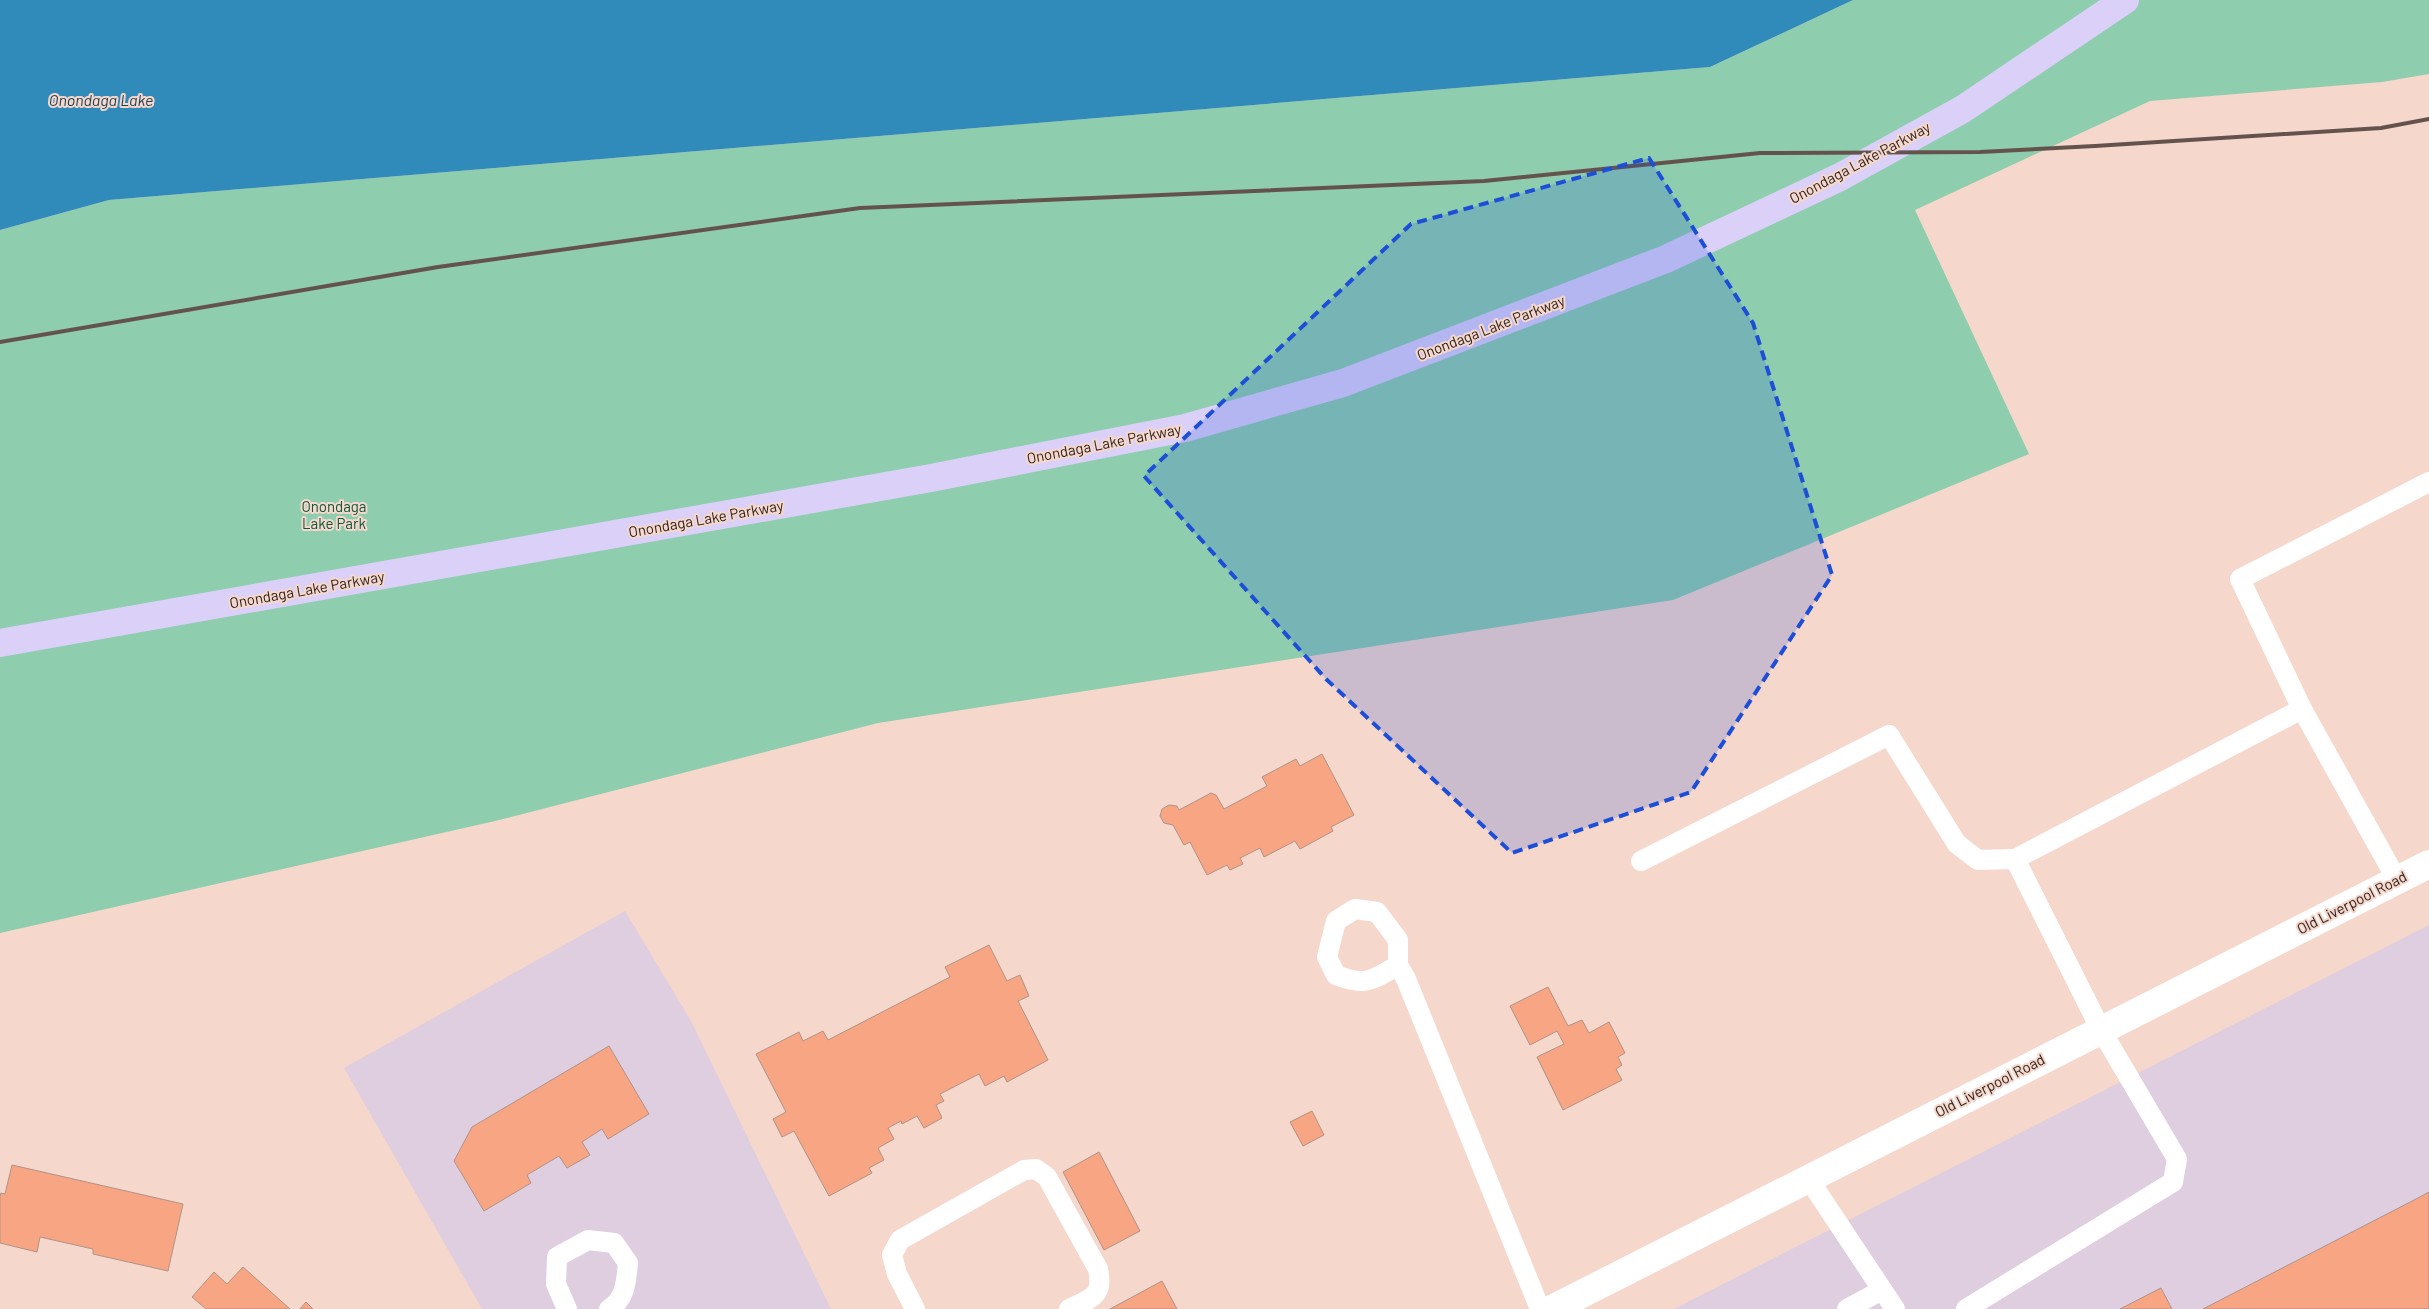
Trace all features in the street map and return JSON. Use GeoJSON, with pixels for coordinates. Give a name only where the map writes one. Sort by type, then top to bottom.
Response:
{"type":"FeatureCollection","features":[{"type":"Feature","properties":{"kind":"main road","name":"Onondaga Lake Parkway"},"geometry":{"type":"LineString","coordinates":[[0,643],[941,476],[1185,428],[1343,383],[1468,337],[1666,259],[1840,177],[1963,109],[2125,0]]}},
{"type":"Feature","properties":{"kind":"main road","name":"Old Liverpool Road"},"geometry":{"type":"LineString","coordinates":[[1556,1308],[1808,1178],[2429,864]]}},
{"type":"Feature","properties":{"kind":"lane"},"geometry":{"type":"LineString","coordinates":[[2398,880],[2302,709],[2240,579],[2429,482]]}},
{"type":"Feature","properties":{"kind":"lane"},"geometry":{"type":"LineString","coordinates":[[1640,861],[1889,735],[1956,844],[1978,860],[2015,859],[2302,709]]}},
{"type":"Feature","properties":{"kind":"lane"},"geometry":{"type":"LineString","coordinates":[[1966,1309],[2174,1182],[2177,1159],[2101,1030],[2015,859]]}},
{"type":"Feature","properties":{"kind":"lane"},"geometry":{"type":"LineString","coordinates":[[1398,965],[1556,1308]]}},
{"type":"Feature","properties":{"kind":"lane"},"geometry":{"type":"LineString","coordinates":[[915,1309],[897,1274],[892,1255],[900,1240],[1024,1170],[1036,1169],[1047,1177],[1098,1268],[1101,1284],[1094,1297],[1069,1309]]}},
{"type":"Feature","properties":{"kind":"lane"},"geometry":{"type":"LineString","coordinates":[[1808,1178],[1895,1309]]}},
{"type":"Feature","properties":{"kind":"lane"},"geometry":{"type":"LineString","coordinates":[[567,1309],[556,1284],[557,1256],[588,1240],[614,1243],[628,1263],[625,1292],[614,1306],[609,1309]]}},
{"type":"Feature","properties":{"kind":"lane"},"geometry":{"type":"LineString","coordinates":[[1847,1309],[1882,1290]]}},
{"type":"Feature","properties":{"kind":"highlighted area"},"geometry":{"type":"Polygon","coordinates":[[[1649,158],[1753,323],[1832,575],[1691,792],[1512,853],[1326,679],[1144,476],[1411,224],[1649,158]]]}},
{"type":"Feature","properties":{"kind":"shaded area"},"geometry":{"type":"Polygon","coordinates":[[[625,911],[691,1021],[831,1309],[482,1309],[344,1068],[625,911]]]}},
{"type":"Feature","properties":{"kind":"shaded area"},"geometry":{"type":"Polygon","coordinates":[[[2429,925],[2429,1309],[1674,1309],[2429,925]]]}},
{"type":"Feature","properties":{"kind":"green space","name":"Onondaga Lake Park"},"geometry":{"type":"Polygon","coordinates":[[[1853,0],[2429,0],[2429,74],[2382,82],[2150,101],[1915,210],[2029,454],[1673,600],[878,723],[495,821],[0,933],[0,230],[109,200],[1710,67],[1853,0]]]}},
{"type":"Feature","properties":{"kind":"water","name":"Onondaga Lake"},"geometry":{"type":"Polygon","coordinates":[[[0,0],[1853,0],[1710,67],[109,200],[0,230],[0,0]]]}},
{"type":"Feature","properties":{"kind":"building"},"geometry":{"type":"Polygon","coordinates":[[[1322,754],[1354,815],[1331,827],[1333,831],[1300,849],[1295,841],[1264,857],[1260,848],[1240,858],[1243,864],[1230,870],[1227,865],[1207,875],[1190,842],[1184,845],[1173,825],[1164,823],[1160,816],[1162,809],[1169,805],[1177,806],[1179,810],[1211,793],[1216,795],[1224,809],[1267,786],[1262,777],[1296,759],[1300,766],[1322,754]]]}},
{"type":"Feature","properties":{"kind":"building"},"geometry":{"type":"Polygon","coordinates":[[[989,945],[1007,981],[1020,975],[1029,996],[1018,1001],[1048,1060],[1007,1082],[1004,1076],[985,1086],[979,1074],[940,1094],[944,1101],[936,1105],[942,1118],[924,1128],[917,1116],[902,1124],[901,1121],[888,1128],[894,1139],[878,1148],[884,1160],[869,1168],[872,1173],[829,1196],[794,1131],[782,1137],[773,1119],[786,1112],[756,1054],[799,1032],[803,1041],[823,1031],[828,1040],[950,977],[945,967],[989,945]]]}},
{"type":"Feature","properties":{"kind":"building"},"geometry":{"type":"Polygon","coordinates":[[[1548,987],[1568,1026],[1582,1020],[1589,1033],[1609,1022],[1625,1053],[1618,1057],[1622,1065],[1616,1069],[1622,1080],[1563,1110],[1537,1057],[1564,1044],[1557,1031],[1530,1045],[1510,1006],[1548,987]]]}},
{"type":"Feature","properties":{"kind":"building"},"geometry":{"type":"Polygon","coordinates":[[[609,1046],[649,1114],[608,1139],[602,1129],[582,1142],[590,1155],[567,1168],[559,1156],[527,1175],[531,1183],[484,1211],[454,1161],[472,1127],[609,1046]]]}},
{"type":"Feature","properties":{"kind":"building"},"geometry":{"type":"Polygon","coordinates":[[[1312,1111],[1324,1135],[1303,1146],[1290,1122],[1312,1111]]]}},
{"type":"Feature","properties":{"kind":"building"},"geometry":{"type":"Polygon","coordinates":[[[1099,1152],[1140,1231],[1104,1250],[1063,1172],[1099,1152]]]}},
{"type":"Feature","properties":{"kind":"building"},"geometry":{"type":"Polygon","coordinates":[[[12,1165],[183,1204],[168,1271],[93,1254],[93,1249],[40,1237],[37,1252],[0,1243],[0,1196],[1,1193],[5,1194],[12,1165]]]}},
{"type":"Feature","properties":{"kind":"building"},"geometry":{"type":"Polygon","coordinates":[[[2429,1192],[2429,1309],[2203,1309],[2416,1199],[2429,1192]]]}},
{"type":"Feature","properties":{"kind":"building"},"geometry":{"type":"Polygon","coordinates":[[[243,1267],[290,1309],[206,1309],[192,1297],[214,1272],[227,1284],[243,1267]]]}},
{"type":"Feature","properties":{"kind":"building"},"geometry":{"type":"Polygon","coordinates":[[[1162,1281],[1177,1309],[1110,1309],[1162,1281]]]}},
{"type":"Feature","properties":{"kind":"building"},"geometry":{"type":"Polygon","coordinates":[[[2161,1288],[2172,1309],[2120,1309],[2161,1288]]]}},
{"type":"Feature","properties":{"kind":"building"},"geometry":{"type":"Polygon","coordinates":[[[306,1302],[313,1309],[300,1309],[306,1302]]]}},
{"type":"Feature","properties":{"kind":"railway"},"geometry":{"type":"LineString","coordinates":[[0,342],[438,267],[860,208],[1484,181],[1760,153],[1980,152],[2381,128],[2429,119]]}}]}
